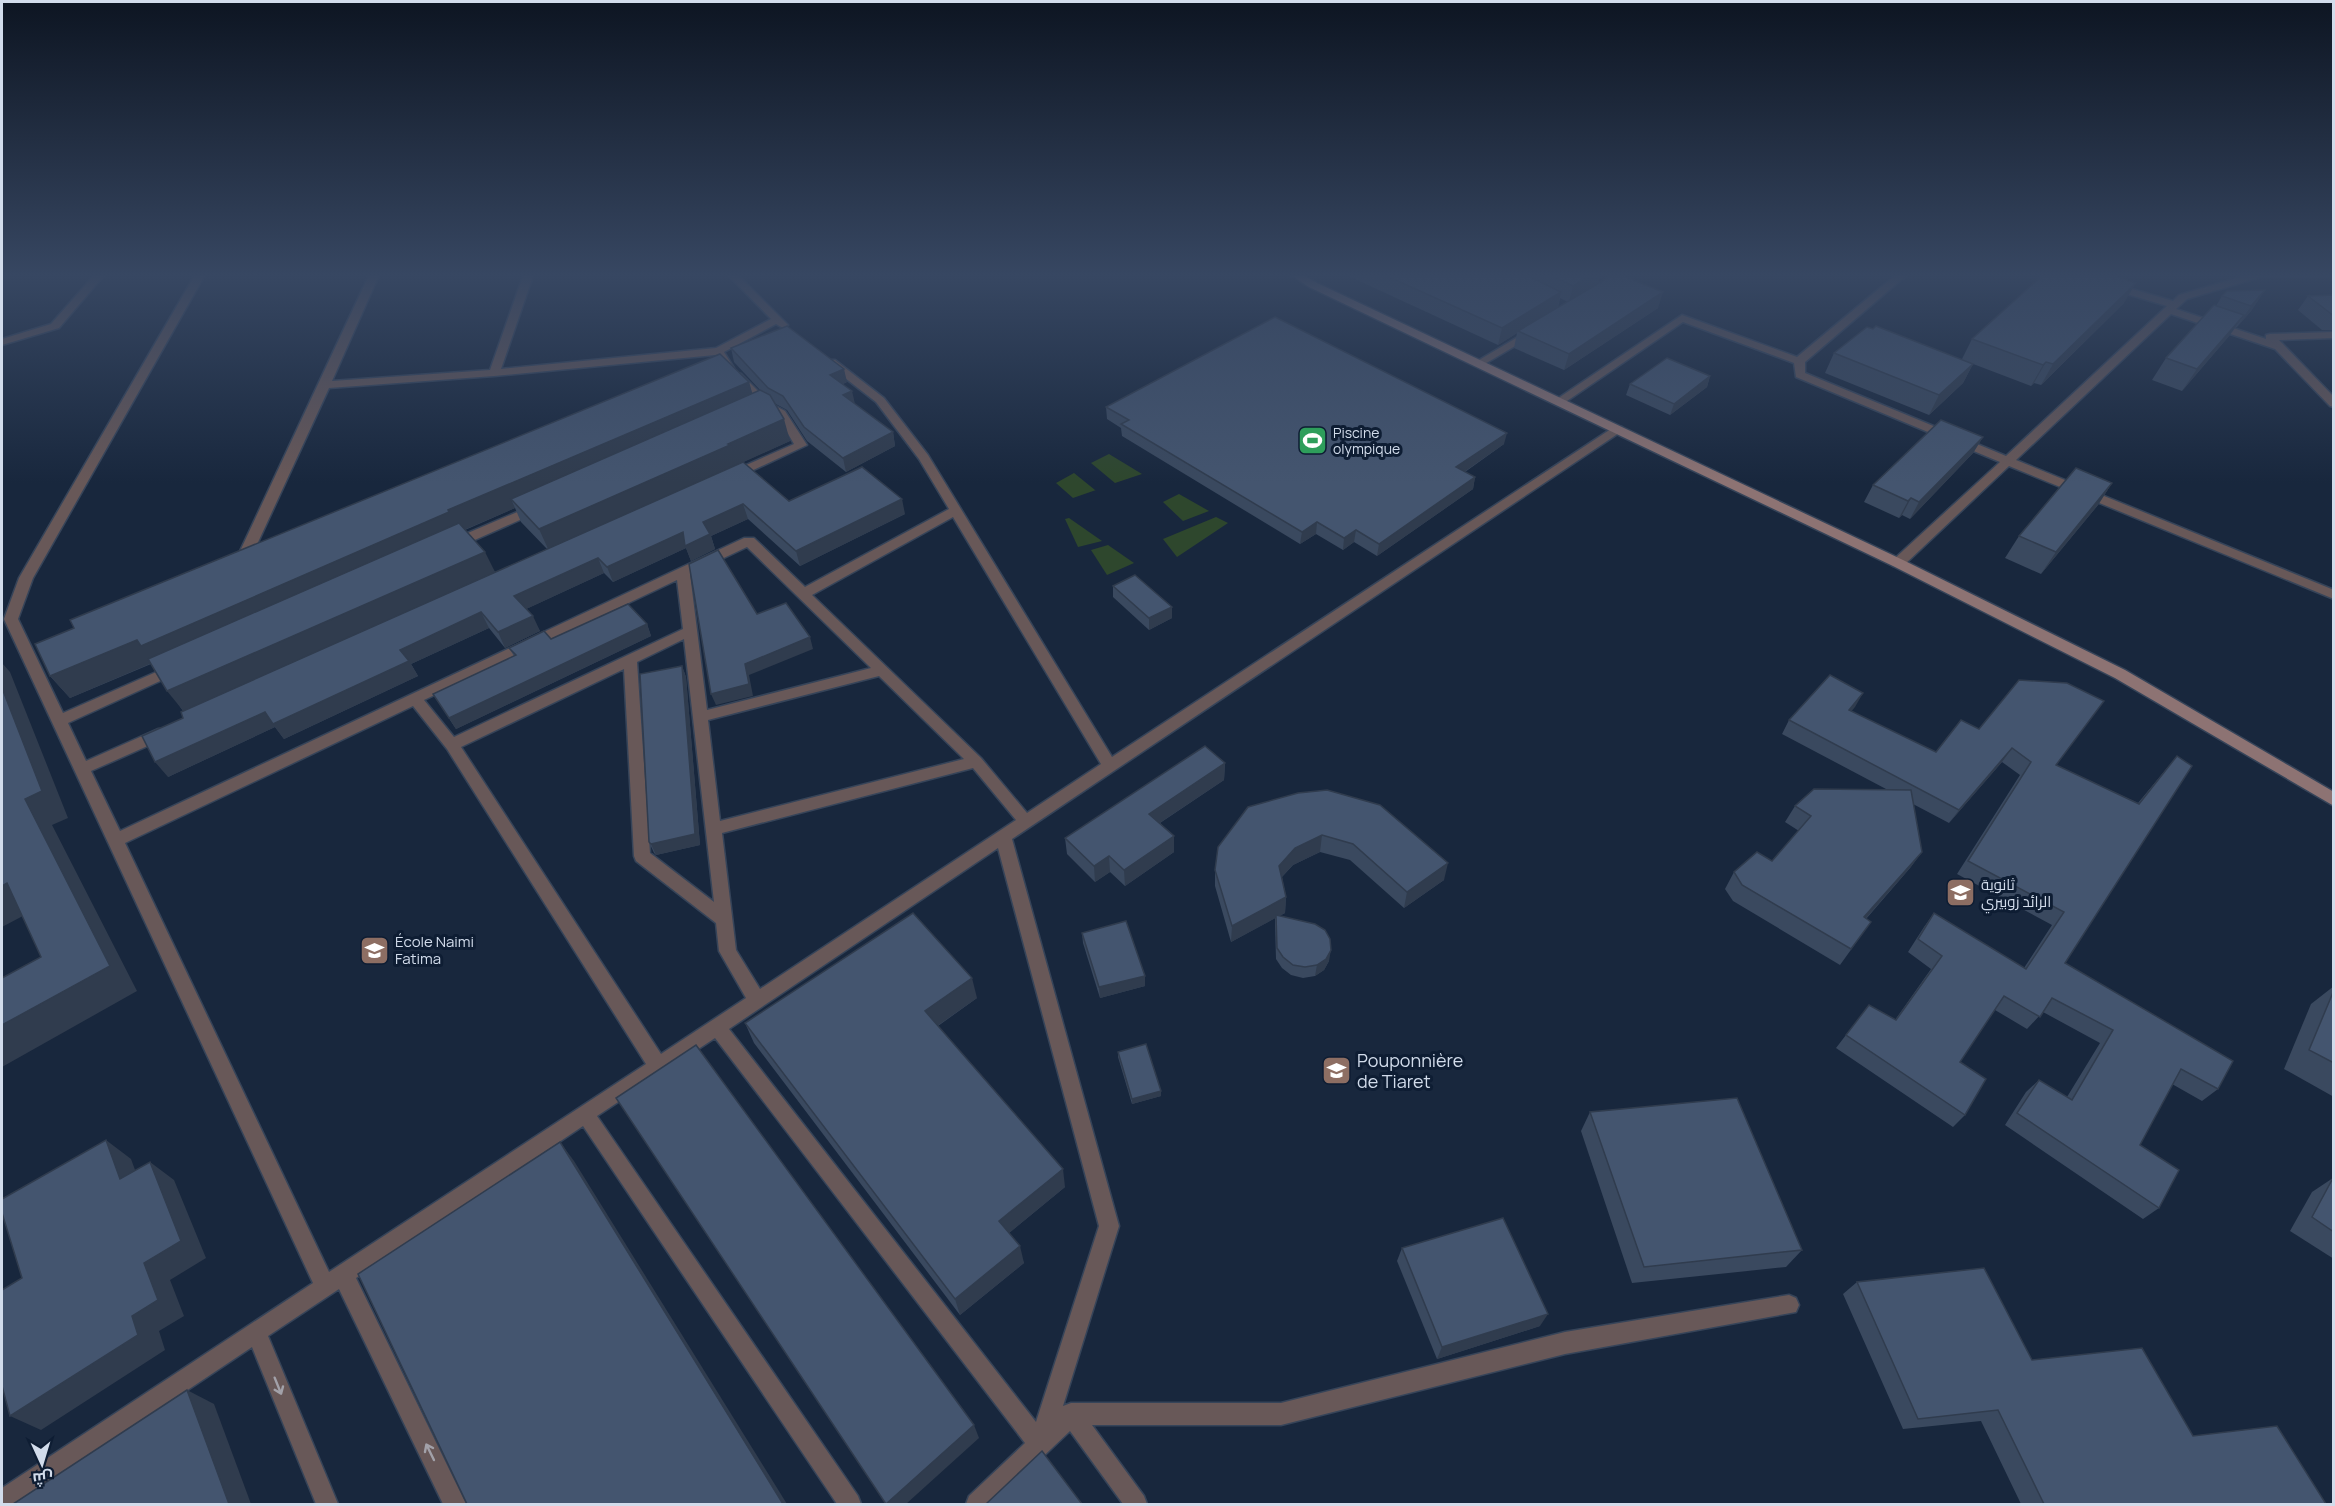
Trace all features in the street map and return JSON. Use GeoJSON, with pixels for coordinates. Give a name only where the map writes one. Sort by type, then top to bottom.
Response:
{"type":"FeatureCollection","features":[{"type":"Feature","properties":{"kind":"main road"},"geometry":{"type":"LineString","coordinates":[[1437,343],[1898,563],[2120,674],[2334,800]]}},
{"type":"Feature","properties":{"kind":"street"},"geometry":{"type":"LineString","coordinates":[[161,343],[26,578],[11,619],[37,656],[81,770],[334,1281],[456,1504]]}},
{"type":"Feature","properties":{"kind":"street"},"geometry":{"type":"LineString","coordinates":[[259,564],[237,573],[344,343]]}},
{"type":"Feature","properties":{"kind":"street"},"geometry":{"type":"LineString","coordinates":[[494,373],[504,343]]}},
{"type":"Feature","properties":{"kind":"street"},"geometry":{"type":"LineString","coordinates":[[325,385],[494,373],[718,351],[733,343]]}},
{"type":"Feature","properties":{"kind":"street"},"geometry":{"type":"LineString","coordinates":[[1479,363],[1512,343]]}},
{"type":"Feature","properties":{"kind":"street"},"geometry":{"type":"LineString","coordinates":[[1560,401],[1645,343]]}},
{"type":"Feature","properties":{"kind":"street"},"geometry":{"type":"LineString","coordinates":[[1751,343],[1799,361]]}},
{"type":"Feature","properties":{"kind":"street"},"geometry":{"type":"LineString","coordinates":[[1799,361],[1820,343]]}},
{"type":"Feature","properties":{"kind":"street"},"geometry":{"type":"LineString","coordinates":[[1898,563],[2133,343]]}},
{"type":"Feature","properties":{"kind":"street"},"geometry":{"type":"LineString","coordinates":[[2271,343],[2278,346]]}},
{"type":"Feature","properties":{"kind":"street"},"geometry":{"type":"LineString","coordinates":[[2276,343],[2334,404]]}},
{"type":"Feature","properties":{"kind":"street"},"geometry":{"type":"LineString","coordinates":[[718,351],[723,370],[761,407],[781,413],[801,445],[724,479]]}},
{"type":"Feature","properties":{"kind":"street"},"geometry":{"type":"LineString","coordinates":[[824,356],[880,400],[924,458],[1110,766]]}},
{"type":"Feature","properties":{"kind":"street"},"geometry":{"type":"LineString","coordinates":[[1799,361],[1800,375],[2334,595]]}},
{"type":"Feature","properties":{"kind":"street"},"geometry":{"type":"LineString","coordinates":[[2,1501],[1618,429]]}},
{"type":"Feature","properties":{"kind":"street"},"geometry":{"type":"LineString","coordinates":[[441,550],[549,502]]}},
{"type":"Feature","properties":{"kind":"street"},"geometry":{"type":"LineString","coordinates":[[803,594],[957,510]]}},
{"type":"Feature","properties":{"kind":"street"},"geometry":{"type":"LineString","coordinates":[[116,840],[417,700],[749,541],[976,762],[1026,822]]}},
{"type":"Feature","properties":{"kind":"street"},"geometry":{"type":"LineString","coordinates":[[683,572],[728,951],[757,1000]]}},
{"type":"Feature","properties":{"kind":"street"},"geometry":{"type":"LineString","coordinates":[[452,746],[690,631]]}},
{"type":"Feature","properties":{"kind":"street"},"geometry":{"type":"LineString","coordinates":[[630,658],[642,856],[725,920]]}},
{"type":"Feature","properties":{"kind":"street"},"geometry":{"type":"LineString","coordinates":[[61,720],[191,662]]}},
{"type":"Feature","properties":{"kind":"street"},"geometry":{"type":"LineString","coordinates":[[700,717],[881,670]]}},
{"type":"Feature","properties":{"kind":"street"},"geometry":{"type":"LineString","coordinates":[[417,700],[452,746],[658,1066]]}},
{"type":"Feature","properties":{"kind":"street"},"geometry":{"type":"LineString","coordinates":[[81,770],[179,725]]}},
{"type":"Feature","properties":{"kind":"street"},"geometry":{"type":"LineString","coordinates":[[714,829],[976,762]]}},
{"type":"Feature","properties":{"kind":"street"},"geometry":{"type":"LineString","coordinates":[[1004,836],[1109,1226],[1041,1445]]}},
{"type":"Feature","properties":{"kind":"street"},"geometry":{"type":"LineString","coordinates":[[717,1027],[1041,1445]]}},
{"type":"Feature","properties":{"kind":"street"},"geometry":{"type":"LineString","coordinates":[[585,1114],[850,1504]]}},
{"type":"Feature","properties":{"kind":"street"},"geometry":{"type":"LineString","coordinates":[[977,1504],[1071,1414],[1281,1414],[1565,1343],[1790,1305]]}},
{"type":"Feature","properties":{"kind":"street"},"geometry":{"type":"LineString","coordinates":[[256,1332],[327,1504]]}},
{"type":"Feature","properties":{"kind":"street"},"geometry":{"type":"LineString","coordinates":[[1071,1414],[1136,1504]]}},
{"type":"Feature","properties":{"kind":"green space"},"geometry":{"type":"Polygon","coordinates":[[[1109,454],[1142,474],[1115,483],[1091,463],[1109,454]]]}},
{"type":"Feature","properties":{"kind":"green space"},"geometry":{"type":"Polygon","coordinates":[[[1074,473],[1096,490],[1073,498],[1056,483],[1074,473]]]}},
{"type":"Feature","properties":{"kind":"green space"},"geometry":{"type":"Polygon","coordinates":[[[1179,494],[1209,511],[1183,521],[1163,502],[1179,494]]]}},
{"type":"Feature","properties":{"kind":"green space"},"geometry":{"type":"Polygon","coordinates":[[[1216,517],[1228,523],[1177,557],[1163,539],[1216,517]]]}},
{"type":"Feature","properties":{"kind":"green space"},"geometry":{"type":"Polygon","coordinates":[[[1069,518],[1102,541],[1078,547],[1065,519],[1069,518]]]}},
{"type":"Feature","properties":{"kind":"green space"},"geometry":{"type":"Polygon","coordinates":[[[1108,545],[1134,563],[1107,575],[1091,550],[1108,545]]]}},
{"type":"Feature","properties":{"kind":"building"},"geometry":{"type":"Polygon","coordinates":[[[743,343],[810,343],[844,369],[830,375],[852,391],[843,395],[893,432],[843,458],[804,427],[783,396],[768,388],[731,348],[743,343]]]}},
{"type":"Feature","properties":{"kind":"building","name":"Piscine olympique"},"geometry":{"type":"Polygon","coordinates":[[[1226,343],[1328,343],[1507,433],[1456,467],[1475,477],[1379,544],[1356,530],[1344,538],[1317,522],[1302,532],[1121,424],[1129,420],[1106,407],[1226,343]]]}},
{"type":"Feature","properties":{"kind":"building"},"geometry":{"type":"Polygon","coordinates":[[[1545,343],[1585,343],[1569,354],[1545,343]]]}},
{"type":"Feature","properties":{"kind":"building"},"geometry":{"type":"Polygon","coordinates":[[[1846,343],[1920,343],[1973,364],[1939,395],[1834,353],[1846,343]]]}},
{"type":"Feature","properties":{"kind":"building"},"geometry":{"type":"Polygon","coordinates":[[[1984,343],[2074,343],[2053,364],[2046,362],[2043,365],[1984,343]]]}},
{"type":"Feature","properties":{"kind":"building"},"geometry":{"type":"Polygon","coordinates":[[[2179,343],[2219,343],[2197,369],[2166,358],[2179,343]]]}},
{"type":"Feature","properties":{"kind":"building"},"geometry":{"type":"Polygon","coordinates":[[[720,354],[749,382],[448,510],[449,512],[141,646],[137,640],[50,676],[35,644],[74,628],[70,620],[720,354]]]}},
{"type":"Feature","properties":{"kind":"building"},"geometry":{"type":"Polygon","coordinates":[[[1667,358],[1710,376],[1674,404],[1630,384],[1667,358]]]}},
{"type":"Feature","properties":{"kind":"building"},"geometry":{"type":"Polygon","coordinates":[[[760,390],[770,395],[784,419],[539,529],[511,499],[760,390]]]}},
{"type":"Feature","properties":{"kind":"building"},"geometry":{"type":"Polygon","coordinates":[[[1941,420],[1983,437],[1919,502],[1911,498],[1908,501],[1873,485],[1941,420]]]}},
{"type":"Feature","properties":{"kind":"building"},"geometry":{"type":"Polygon","coordinates":[[[743,462],[789,501],[862,467],[902,499],[796,551],[743,504],[703,522],[710,534],[685,546],[683,532],[607,567],[598,558],[514,596],[533,616],[498,632],[481,612],[400,650],[409,661],[273,724],[265,712],[155,762],[142,736],[183,718],[181,712],[743,462]]]}},
{"type":"Feature","properties":{"kind":"building"},"geometry":{"type":"Polygon","coordinates":[[[2076,468],[2112,483],[2056,552],[2019,536],[2076,468]]]}},
{"type":"Feature","properties":{"kind":"building"},"geometry":{"type":"Polygon","coordinates":[[[459,523],[485,552],[167,691],[148,659],[459,523]]]}},
{"type":"Feature","properties":{"kind":"building"},"geometry":{"type":"Polygon","coordinates":[[[718,550],[757,614],[786,603],[810,637],[745,664],[749,684],[711,694],[689,564],[718,550]]]}},
{"type":"Feature","properties":{"kind":"building"},"geometry":{"type":"Polygon","coordinates":[[[1135,575],[1172,607],[1149,618],[1113,586],[1135,575]]]}},
{"type":"Feature","properties":{"kind":"building"},"geometry":{"type":"Polygon","coordinates":[[[628,604],[647,624],[449,718],[433,694],[516,655],[509,648],[544,631],[551,639],[628,604]]]}},
{"type":"Feature","properties":{"kind":"building"},"geometry":{"type":"Polygon","coordinates":[[[682,666],[695,834],[651,844],[649,842],[640,674],[682,666]]]}},
{"type":"Feature","properties":{"kind":"building"},"geometry":{"type":"Polygon","coordinates":[[[1830,675],[1863,693],[1849,710],[1936,752],[1961,720],[1979,729],[2019,680],[2067,683],[2104,701],[2056,765],[2139,804],[2177,756],[2192,766],[2065,963],[2233,1061],[2218,1089],[2181,1069],[2140,1145],[2179,1170],[2159,1208],[2017,1113],[2039,1080],[2072,1100],[2113,1030],[2052,998],[2040,1017],[2004,996],[1960,1062],[1986,1079],[1965,1115],[1846,1035],[1869,1005],[1896,1020],[1942,956],[1918,939],[1934,913],[2026,969],[2064,912],[1968,861],[2031,762],[2012,748],[1959,810],[1789,720],[1830,675]]]}},
{"type":"Feature","properties":{"kind":"building"},"geometry":{"type":"Polygon","coordinates":[[[2,688],[42,791],[25,799],[110,966],[2,1025],[2,978],[41,957],[7,883],[2,886],[2,688]]]}},
{"type":"Feature","properties":{"kind":"building"},"geometry":{"type":"Polygon","coordinates":[[[1205,746],[1225,763],[1149,814],[1174,836],[1124,870],[1109,856],[1094,866],[1065,838],[1205,746]]]}},
{"type":"Feature","properties":{"kind":"building"},"geometry":{"type":"Polygon","coordinates":[[[1814,789],[1911,790],[1922,852],[1864,917],[1871,922],[1851,949],[1742,885],[1734,872],[1757,852],[1772,861],[1811,816],[1795,806],[1814,789]]]}},
{"type":"Feature","properties":{"kind":"building"},"geometry":{"type":"Polygon","coordinates":[[[1327,790],[1380,805],[1448,863],[1407,892],[1353,844],[1322,835],[1295,848],[1279,866],[1286,897],[1232,926],[1215,870],[1218,847],[1248,807],[1298,793],[1327,790]]]}},
{"type":"Feature","properties":{"kind":"building"},"geometry":{"type":"Polygon","coordinates":[[[913,913],[972,978],[925,1011],[1063,1169],[999,1221],[1020,1246],[955,1299],[745,1023],[913,913]]]}},
{"type":"Feature","properties":{"kind":"building"},"geometry":{"type":"Polygon","coordinates":[[[1276,915],[1315,924],[1325,930],[1330,939],[1331,950],[1326,959],[1317,965],[1305,967],[1293,965],[1283,957],[1277,948],[1276,915]]]}},
{"type":"Feature","properties":{"kind":"building"},"geometry":{"type":"Polygon","coordinates":[[[1126,921],[1145,976],[1099,987],[1082,933],[1126,921]]]}},
{"type":"Feature","properties":{"kind":"building"},"geometry":{"type":"Polygon","coordinates":[[[2334,990],[2334,1063],[2309,1050],[2334,990]]]}},
{"type":"Feature","properties":{"kind":"building"},"geometry":{"type":"Polygon","coordinates":[[[1146,1044],[1161,1091],[1132,1099],[1118,1052],[1146,1044]]]}},
{"type":"Feature","properties":{"kind":"building"},"geometry":{"type":"Polygon","coordinates":[[[696,1045],[974,1425],[886,1504],[616,1098],[696,1045]]]}},
{"type":"Feature","properties":{"kind":"building"},"geometry":{"type":"Polygon","coordinates":[[[1737,1098],[1802,1250],[1644,1267],[1590,1112],[1737,1098]]]}},
{"type":"Feature","properties":{"kind":"building"},"geometry":{"type":"Polygon","coordinates":[[[106,1140],[120,1179],[150,1162],[181,1241],[144,1263],[158,1300],[132,1316],[138,1335],[10,1416],[2,1386],[2,1290],[22,1278],[2,1213],[2,1199],[106,1140]]]}},
{"type":"Feature","properties":{"kind":"building"},"geometry":{"type":"Polygon","coordinates":[[[560,1142],[783,1504],[467,1504],[358,1274],[560,1142]]]}},
{"type":"Feature","properties":{"kind":"building"},"geometry":{"type":"Polygon","coordinates":[[[2334,1179],[2334,1232],[2312,1217],[2334,1179]]]}},
{"type":"Feature","properties":{"kind":"building"},"geometry":{"type":"Polygon","coordinates":[[[1503,1218],[1548,1314],[1442,1347],[1402,1248],[1503,1218]]]}},
{"type":"Feature","properties":{"kind":"building"},"geometry":{"type":"Polygon","coordinates":[[[1984,1268],[2032,1360],[2142,1348],[2193,1436],[2277,1426],[2326,1504],[2044,1504],[1998,1410],[1918,1419],[1857,1282],[1984,1268]]]}},
{"type":"Feature","properties":{"kind":"building"},"geometry":{"type":"Polygon","coordinates":[[[187,1390],[229,1504],[13,1504],[187,1390]]]}},
{"type":"Feature","properties":{"kind":"building"},"geometry":{"type":"Polygon","coordinates":[[[1042,1451],[1082,1504],[986,1504],[1042,1451]]]}},
{"type":"Feature","properties":{"kind":"place","name":"Piscine olympique"},"geometry":{"type":"Point","coordinates":[1312,440]}},
{"type":"Feature","properties":{"kind":"place","name":"ثانوية الرائد زوبيري"},"geometry":{"type":"Point","coordinates":[1960,893]}},
{"type":"Feature","properties":{"kind":"place","name":"École Naimi Fatima"},"geometry":{"type":"Point","coordinates":[374,950]}},
{"type":"Feature","properties":{"kind":"place","name":"Pouponnière de Tiaret"},"geometry":{"type":"Point","coordinates":[1336,1070]}}]}
